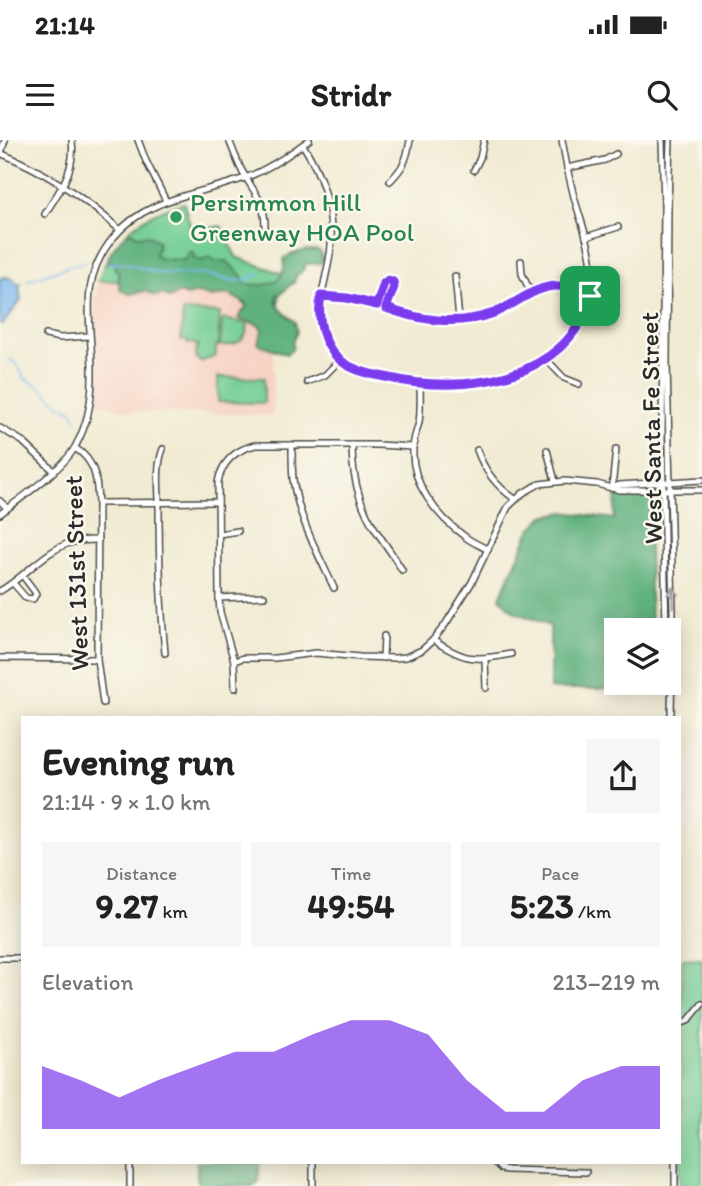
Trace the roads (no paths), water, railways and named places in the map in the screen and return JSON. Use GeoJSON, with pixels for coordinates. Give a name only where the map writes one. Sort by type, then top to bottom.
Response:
{"type":"FeatureCollection","features":[{"type":"Feature","properties":{"kind":"street"},"geometry":{"type":"LineString","coordinates":[[5,140],[0,153],[63,185],[120,230]]}},
{"type":"Feature","properties":{"kind":"street"},"geometry":{"type":"LineString","coordinates":[[45,214],[71,169],[72,140]]}},
{"type":"Feature","properties":{"kind":"street"},"geometry":{"type":"LineString","coordinates":[[139,140],[166,201]]}},
{"type":"Feature","properties":{"kind":"street"},"geometry":{"type":"LineString","coordinates":[[229,140],[235,157],[262,204],[265,226]]}},
{"type":"Feature","properties":{"kind":"street"},"geometry":{"type":"LineString","coordinates":[[0,514],[68,458],[83,430],[92,390],[89,291],[105,249],[120,230],[152,206],[246,177],[273,164],[309,140]]}},
{"type":"Feature","properties":{"kind":"street"},"geometry":{"type":"LineString","coordinates":[[390,181],[402,169],[410,140]]}},
{"type":"Feature","properties":{"kind":"street"},"geometry":{"type":"LineString","coordinates":[[474,170],[484,140]]}},
{"type":"Feature","properties":{"kind":"street"},"geometry":{"type":"LineString","coordinates":[[303,145],[321,179],[330,215],[330,254],[319,309],[323,334],[329,345],[340,360],[367,373],[420,383],[464,383],[527,369],[546,359],[564,345],[586,312],[593,270],[592,258],[562,140]]}},
{"type":"Feature","properties":{"kind":"street","name":"West Santa Fe Street"},"geometry":{"type":"LineString","coordinates":[[662,140],[662,491],[666,618]]}},
{"type":"Feature","properties":{"kind":"street","name":"West Santa Fe Street"},"geometry":{"type":"LineString","coordinates":[[670,140],[667,365],[673,610],[671,716]]}},
{"type":"Feature","properties":{"kind":"street"},"geometry":{"type":"LineString","coordinates":[[567,168],[605,160],[616,154]]}},
{"type":"Feature","properties":{"kind":"street"},"geometry":{"type":"LineString","coordinates":[[586,237],[618,227]]}},
{"type":"Feature","properties":{"kind":"street"},"geometry":{"type":"LineString","coordinates":[[521,261],[522,274],[531,293]]}},
{"type":"Feature","properties":{"kind":"street"},"geometry":{"type":"LineString","coordinates":[[455,276],[459,320]]}},
{"type":"Feature","properties":{"kind":"street"},"geometry":{"type":"LineString","coordinates":[[377,305],[384,283],[388,280],[393,282],[394,287],[386,308]]}},
{"type":"Feature","properties":{"kind":"street"},"geometry":{"type":"LineString","coordinates":[[321,296],[347,298],[418,318],[441,321],[470,319],[493,313],[540,289],[556,286],[616,307]]}},
{"type":"Feature","properties":{"kind":"street"},"geometry":{"type":"LineString","coordinates":[[47,335],[60,338],[89,336]]}},
{"type":"Feature","properties":{"kind":"street"},"geometry":{"type":"LineString","coordinates":[[546,359],[564,378],[579,384]]}},
{"type":"Feature","properties":{"kind":"street"},"geometry":{"type":"LineString","coordinates":[[307,382],[325,375],[340,360]]}},
{"type":"Feature","properties":{"kind":"street"},"geometry":{"type":"LineString","coordinates":[[420,383],[419,420],[413,447],[414,463],[421,484],[436,511],[464,536],[488,550]]}},
{"type":"Feature","properties":{"kind":"street"},"geometry":{"type":"LineString","coordinates":[[0,428],[22,441],[54,471]]}},
{"type":"Feature","properties":{"kind":"street"},"geometry":{"type":"LineString","coordinates":[[234,688],[234,661],[220,612],[219,598],[218,482],[226,462],[239,450],[255,445],[413,447]]}},
{"type":"Feature","properties":{"kind":"street"},"geometry":{"type":"LineString","coordinates":[[292,445],[293,479],[297,499],[308,532],[334,588]]}},
{"type":"Feature","properties":{"kind":"street"},"geometry":{"type":"LineString","coordinates":[[352,445],[355,477],[362,504],[402,570]]}},
{"type":"Feature","properties":{"kind":"street","name":"West 131st Street"},"geometry":{"type":"LineString","coordinates":[[75,448],[90,461],[97,478],[97,659],[103,703]]}},
{"type":"Feature","properties":{"kind":"street"},"geometry":{"type":"LineString","coordinates":[[612,488],[616,449]]}},
{"type":"Feature","properties":{"kind":"street"},"geometry":{"type":"LineString","coordinates":[[163,450],[158,467],[160,593],[166,653]]}},
{"type":"Feature","properties":{"kind":"street"},"geometry":{"type":"LineString","coordinates":[[477,450],[491,477],[515,499]]}},
{"type":"Feature","properties":{"kind":"street"},"geometry":{"type":"LineString","coordinates":[[547,450],[555,481]]}},
{"type":"Feature","properties":{"kind":"street"},"geometry":{"type":"LineString","coordinates":[[612,488],[619,485],[702,480]]}},
{"type":"Feature","properties":{"kind":"street"},"geometry":{"type":"LineString","coordinates":[[234,661],[243,658],[275,658],[316,653],[406,657],[422,650],[433,640],[472,582],[504,514],[515,499],[531,488],[547,482],[597,484],[619,490],[702,489]]}},
{"type":"Feature","properties":{"kind":"street"},"geometry":{"type":"LineString","coordinates":[[0,501],[7,508]]}},
{"type":"Feature","properties":{"kind":"street"},"geometry":{"type":"LineString","coordinates":[[98,503],[218,502]]}},
{"type":"Feature","properties":{"kind":"street"},"geometry":{"type":"LineString","coordinates":[[219,534],[238,531]]}},
{"type":"Feature","properties":{"kind":"street"},"geometry":{"type":"LineString","coordinates":[[0,591],[65,544],[98,540]]}},
{"type":"Feature","properties":{"kind":"street"},"geometry":{"type":"LineString","coordinates":[[13,583],[26,598],[33,599],[35,592],[23,576]]}},
{"type":"Feature","properties":{"kind":"street"},"geometry":{"type":"LineString","coordinates":[[219,598],[264,596]]}},
{"type":"Feature","properties":{"kind":"street"},"geometry":{"type":"LineString","coordinates":[[383,658],[384,636]]}},
{"type":"Feature","properties":{"kind":"street"},"geometry":{"type":"LineString","coordinates":[[433,640],[460,656],[485,659],[511,654]]}},
{"type":"Feature","properties":{"kind":"street"},"geometry":{"type":"LineString","coordinates":[[0,658],[97,659]]}},
{"type":"Feature","properties":{"kind":"street"},"geometry":{"type":"LineString","coordinates":[[485,659],[486,688]]}},
{"type":"Feature","properties":{"kind":"street","name":"West Santa Fe Street"},"geometry":{"type":"LineString","coordinates":[[669,695],[671,716]]}},
{"type":"Feature","properties":{"kind":"street"},"geometry":{"type":"LineString","coordinates":[[0,958],[21,958]]}},
{"type":"Feature","properties":{"kind":"street"},"geometry":{"type":"LineString","coordinates":[[681,1023],[688,1021],[702,1004]]}},
{"type":"Feature","properties":{"kind":"street"},"geometry":{"type":"LineString","coordinates":[[130,1164],[130,1186]]}},
{"type":"Feature","properties":{"kind":"street"},"geometry":{"type":"LineString","coordinates":[[313,1164],[313,1186]]}},
{"type":"Feature","properties":{"kind":"street"},"geometry":{"type":"LineString","coordinates":[[496,1164],[513,1171],[586,1172]]}},
{"type":"Feature","properties":{"kind":"street"},"geometry":{"type":"LineString","coordinates":[[675,1164],[675,1186]]}},
{"type":"Feature","properties":{"kind":"water"},"geometry":{"type":"Polygon","coordinates":[[[6,277],[21,283],[21,300],[3,324],[0,324],[0,278],[6,277]]]}},
{"type":"Feature","properties":{"kind":"waterway"},"geometry":{"type":"LineString","coordinates":[[28,280],[86,262]]}},
{"type":"Feature","properties":{"kind":"waterway"},"geometry":{"type":"LineString","coordinates":[[109,263],[125,263],[158,273],[203,274],[237,281],[259,274]]}},
{"type":"Feature","properties":{"kind":"waterway"},"geometry":{"type":"LineString","coordinates":[[10,360],[16,363],[25,379],[72,411],[77,420]]}},
{"type":"Feature","properties":{"kind":"place","name":"Persimmon Hill Greenway HOA Pool"},"geometry":{"type":"Point","coordinates":[176,217]}}]}
